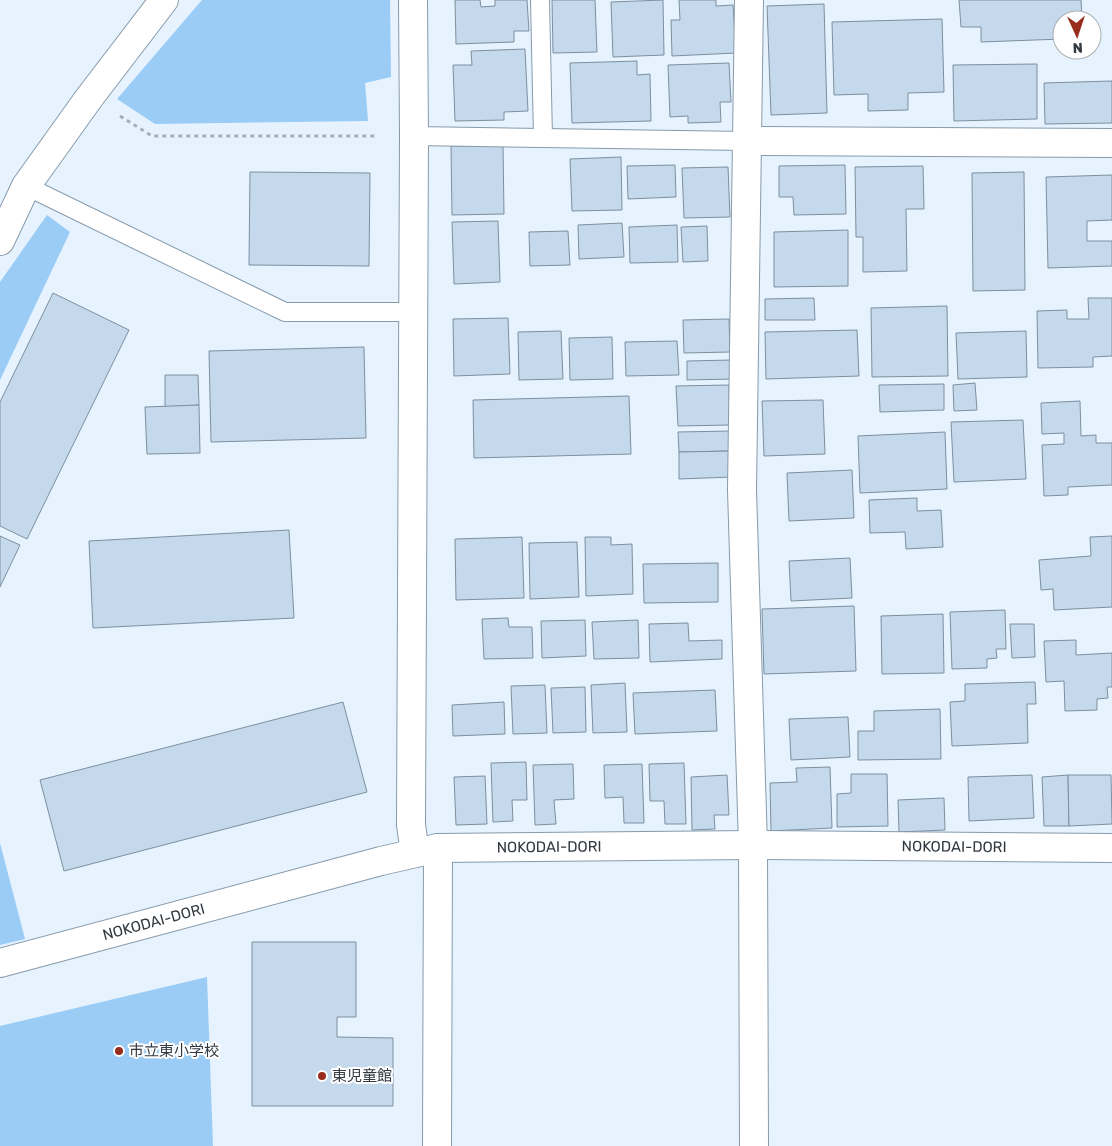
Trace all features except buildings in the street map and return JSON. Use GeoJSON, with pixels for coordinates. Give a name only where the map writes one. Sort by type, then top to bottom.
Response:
{"type":"FeatureCollection","features":[{"type":"Feature","properties":{"kind":"street"},"geometry":{"type":"LineString","coordinates":[[0,241],[26,186],[89,98],[164,0]]}},
{"type":"Feature","properties":{"kind":"street"},"geometry":{"type":"LineString","coordinates":[[413,0],[412,825],[426,851],[437,1146]]}},
{"type":"Feature","properties":{"kind":"street"},"geometry":{"type":"LineString","coordinates":[[749,0],[742,490],[753,845],[754,1146]]}},
{"type":"Feature","properties":{"kind":"street"},"geometry":{"type":"LineString","coordinates":[[747,142],[1112,143]]}},
{"type":"Feature","properties":{"kind":"street","name":"NOKODAI-DORI"},"geometry":{"type":"LineString","coordinates":[[0,963],[381,861],[426,851],[753,845],[1112,848]]}},
{"type":"Feature","properties":{"kind":"lane"},"geometry":{"type":"LineString","coordinates":[[540,0],[543,138]]}},
{"type":"Feature","properties":{"kind":"lane"},"geometry":{"type":"LineString","coordinates":[[414,136],[747,142]]}},
{"type":"Feature","properties":{"kind":"lane"},"geometry":{"type":"LineString","coordinates":[[26,186],[285,312],[413,312]]}},
{"type":"Feature","properties":{"kind":"path"},"geometry":{"type":"LineString","coordinates":[[89,98],[152,136],[414,136]]}},
{"type":"Feature","properties":{"kind":"shaded area"},"geometry":{"type":"Polygon","coordinates":[[[202,0],[390,0],[391,77],[365,83],[368,121],[155,124],[117,99],[202,0]]]}},
{"type":"Feature","properties":{"kind":"shaded area"},"geometry":{"type":"Polygon","coordinates":[[[47,215],[70,232],[0,380],[0,282],[47,215]]]}},
{"type":"Feature","properties":{"kind":"shaded area"},"geometry":{"type":"Polygon","coordinates":[[[0,843],[25,939],[0,945],[0,843]]]}},
{"type":"Feature","properties":{"kind":"shaded area"},"geometry":{"type":"Polygon","coordinates":[[[207,977],[213,1146],[0,1146],[0,1026],[207,977]]]}},
{"type":"Feature","properties":{"kind":"place","name":"市立東小学校"},"geometry":{"type":"Point","coordinates":[119,1051]}},
{"type":"Feature","properties":{"kind":"place","name":"東児童館"},"geometry":{"type":"Point","coordinates":[322,1076]}}]}
